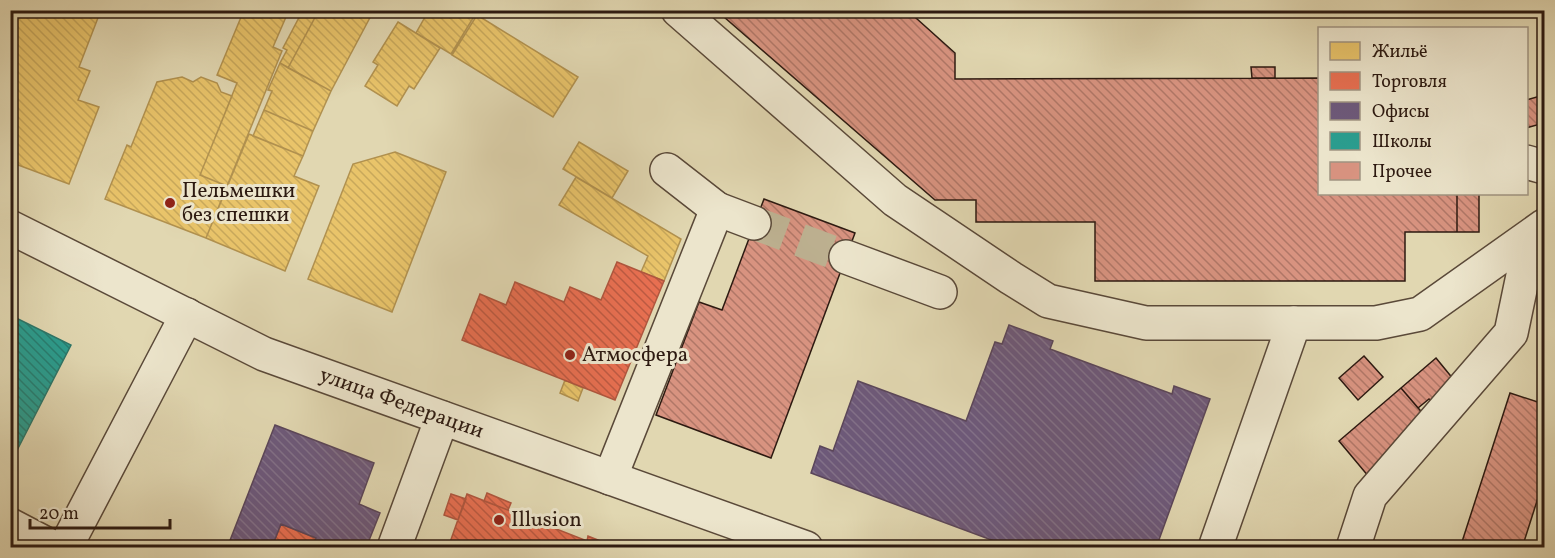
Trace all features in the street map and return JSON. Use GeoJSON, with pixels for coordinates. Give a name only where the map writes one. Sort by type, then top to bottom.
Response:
{"type":"FeatureCollection","features":[{"type":"Feature","properties":{"kind":"street"},"geometry":{"type":"LineString","coordinates":[[678,10],[895,200],[1048,301],[1146,323],[1376,323],[1420,314],[1538,232]]}},
{"type":"Feature","properties":{"kind":"street"},"geometry":{"type":"LineString","coordinates":[[1528,162],[1545,167]]}},
{"type":"Feature","properties":{"kind":"street"},"geometry":{"type":"LineString","coordinates":[[667,170],[717,208],[754,223]]}},
{"type":"Feature","properties":{"kind":"street"},"geometry":{"type":"LineString","coordinates":[[610,478],[717,208]]}},
{"type":"Feature","properties":{"kind":"street","name":"улица Федерации"},"geometry":{"type":"LineString","coordinates":[[10,226],[264,354],[796,546]]}},
{"type":"Feature","properties":{"kind":"street"},"geometry":{"type":"LineString","coordinates":[[1353,548],[1370,496],[1512,333],[1538,232]]}},
{"type":"Feature","properties":{"kind":"street"},"geometry":{"type":"LineString","coordinates":[[846,257],[940,292]]}},
{"type":"Feature","properties":{"kind":"street"},"geometry":{"type":"LineString","coordinates":[[65,548],[187,315]]}},
{"type":"Feature","properties":{"kind":"street"},"geometry":{"type":"LineString","coordinates":[[1215,548],[1294,322]]}},
{"type":"Feature","properties":{"kind":"street"},"geometry":{"type":"LineString","coordinates":[[394,548],[442,418]]}},
{"type":"Feature","properties":{"kind":"street"},"geometry":{"type":"LineString","coordinates":[[10,525],[54,548]]}},
{"type":"Feature","properties":{"kind":"building: Жильё"},"geometry":{"type":"Polygon","coordinates":[[[10,10],[101,10],[79,67],[90,71],[78,100],[99,107],[69,184],[10,162],[10,10]]]}},
{"type":"Feature","properties":{"kind":"building: Жильё"},"geometry":{"type":"Polygon","coordinates":[[[244,10],[289,10],[273,47],[282,51],[227,186],[200,175],[237,83],[217,75],[244,10]]]}},
{"type":"Feature","properties":{"kind":"building: Жильё"},"geometry":{"type":"Polygon","coordinates":[[[303,10],[319,10],[288,68],[280,63],[287,50],[283,48],[303,10]]]}},
{"type":"Feature","properties":{"kind":"building: Жильё"},"geometry":{"type":"Polygon","coordinates":[[[319,10],[324,12],[325,10],[374,10],[331,91],[288,68],[319,10]]]}},
{"type":"Feature","properties":{"kind":"building: Жильё"},"geometry":{"type":"Polygon","coordinates":[[[429,10],[478,10],[451,54],[416,33],[429,10]]]}},
{"type":"Feature","properties":{"kind":"building: Жильё"},"geometry":{"type":"Polygon","coordinates":[[[477,15],[578,77],[553,117],[452,55],[477,15]]]}},
{"type":"Feature","properties":{"kind":"building: Жильё"},"geometry":{"type":"Polygon","coordinates":[[[398,22],[440,48],[414,89],[409,86],[397,106],[365,86],[378,65],[373,62],[398,22]]]}},
{"type":"Feature","properties":{"kind":"building: Жильё"},"geometry":{"type":"Polygon","coordinates":[[[280,63],[331,91],[313,131],[264,110],[272,91],[268,90],[280,63]]]}},
{"type":"Feature","properties":{"kind":"building: Жильё"},"geometry":{"type":"Polygon","coordinates":[[[182,77],[193,82],[201,77],[217,83],[221,92],[232,96],[200,175],[227,186],[206,238],[105,199],[127,145],[131,147],[157,82],[182,77]]]}},
{"type":"Feature","properties":{"kind":"building: Жильё"},"geometry":{"type":"Polygon","coordinates":[[[264,110],[313,131],[303,156],[253,136],[264,110]]]}},
{"type":"Feature","properties":{"kind":"building: Жильё"},"geometry":{"type":"Polygon","coordinates":[[[249,134],[303,156],[294,176],[319,186],[285,271],[206,238],[249,134]]]}},
{"type":"Feature","properties":{"kind":"building: Жильё"},"geometry":{"type":"Polygon","coordinates":[[[579,142],[628,171],[612,198],[563,169],[579,142]]]}},
{"type":"Feature","properties":{"kind":"building: Жильё"},"geometry":{"type":"Polygon","coordinates":[[[395,152],[446,172],[392,312],[308,279],[353,164],[395,152]]]}},
{"type":"Feature","properties":{"kind":"building: Жильё"},"geometry":{"type":"Polygon","coordinates":[[[576,177],[681,239],[664,281],[641,272],[648,256],[559,205],[576,177]]]}},
{"type":"Feature","properties":{"kind":"building: Жильё"},"geometry":{"type":"Polygon","coordinates":[[[565,380],[583,388],[578,401],[560,393],[565,380]]]}},
{"type":"Feature","properties":{"kind":"building: Торговля"},"geometry":{"type":"Polygon","coordinates":[[[617,262],[664,281],[615,400],[462,340],[480,294],[506,305],[515,282],[564,302],[570,287],[601,300],[617,262]]]}},
{"type":"Feature","properties":{"kind":"building: Торговля"},"geometry":{"type":"Polygon","coordinates":[[[487,493],[511,503],[508,510],[484,501],[487,493]]]}},
{"type":"Feature","properties":{"kind":"building: Торговля"},"geometry":{"type":"Polygon","coordinates":[[[451,494],[466,499],[458,520],[444,515],[451,494]]]}},
{"type":"Feature","properties":{"kind":"building: Торговля"},"geometry":{"type":"Polygon","coordinates":[[[467,494],[587,541],[588,536],[618,548],[448,548],[467,494]]]}},
{"type":"Feature","properties":{"kind":"building: Торговля"},"geometry":{"type":"Polygon","coordinates":[[[281,524],[316,538],[312,548],[272,547],[281,524]]]}},
{"type":"Feature","properties":{"kind":"building: Офисы"},"geometry":{"type":"Polygon","coordinates":[[[1009,325],[1053,341],[1050,349],[1172,394],[1174,386],[1210,399],[1156,548],[1013,548],[811,473],[820,446],[833,451],[858,381],[966,421],[995,342],[1002,344],[1009,325]]]}},
{"type":"Feature","properties":{"kind":"building: Офисы"},"geometry":{"type":"Polygon","coordinates":[[[275,425],[374,463],[359,504],[380,513],[366,548],[312,548],[316,538],[281,524],[272,547],[274,548],[227,548],[275,425]]]}},
{"type":"Feature","properties":{"kind":"building: Школы"},"geometry":{"type":"Polygon","coordinates":[[[10,315],[71,345],[10,464],[10,315]]]}},
{"type":"Feature","properties":{"kind":"building: Прочее"},"geometry":{"type":"Polygon","coordinates":[[[716,10],[907,10],[955,53],[955,79],[1318,78],[1318,195],[1457,195],[1457,232],[1405,232],[1405,281],[1095,281],[1095,222],[976,222],[976,200],[935,200],[716,10]]]}},
{"type":"Feature","properties":{"kind":"building: Прочее"},"geometry":{"type":"Polygon","coordinates":[[[1251,67],[1275,67],[1275,78],[1252,78],[1251,67]]]}},
{"type":"Feature","properties":{"kind":"building: Прочее"},"geometry":{"type":"Polygon","coordinates":[[[1544,95],[1544,123],[1528,127],[1528,99],[1544,95]]]}},
{"type":"Feature","properties":{"kind":"building: Прочее"},"geometry":{"type":"Polygon","coordinates":[[[1457,195],[1479,195],[1479,232],[1457,232],[1457,195]]]}},
{"type":"Feature","properties":{"kind":"building: Прочее"},"geometry":{"type":"Polygon","coordinates":[[[764,199],[855,233],[771,458],[656,415],[699,302],[722,310],[764,199]]]}},
{"type":"Feature","properties":{"kind":"building: Прочее"},"geometry":{"type":"Polygon","coordinates":[[[1364,356],[1383,377],[1358,400],[1339,378],[1364,356]]]}},
{"type":"Feature","properties":{"kind":"building: Прочее"},"geometry":{"type":"Polygon","coordinates":[[[1436,358],[1454,380],[1431,401],[1429,399],[1418,408],[1401,388],[1436,358]]]}},
{"type":"Feature","properties":{"kind":"building: Прочее"},"geometry":{"type":"Polygon","coordinates":[[[1401,388],[1431,423],[1369,477],[1339,441],[1401,388]]]}},
{"type":"Feature","properties":{"kind":"building: Прочее"},"geometry":{"type":"Polygon","coordinates":[[[1510,393],[1544,404],[1544,479],[1522,548],[1460,548],[1510,393]]]}},
{"type":"Feature","properties":{"kind":"tunnel"},"geometry":{"type":"LineString","coordinates":[[754,223],[846,257]]}},
{"type":"Feature","properties":{"kind":"place","name":"Пельмешки без спешки"},"geometry":{"type":"Point","coordinates":[170,203]}},
{"type":"Feature","properties":{"kind":"place","name":"Атмосфера"},"geometry":{"type":"Point","coordinates":[570,355]}},
{"type":"Feature","properties":{"kind":"place","name":"Illusion"},"geometry":{"type":"Point","coordinates":[499,520]}}]}
